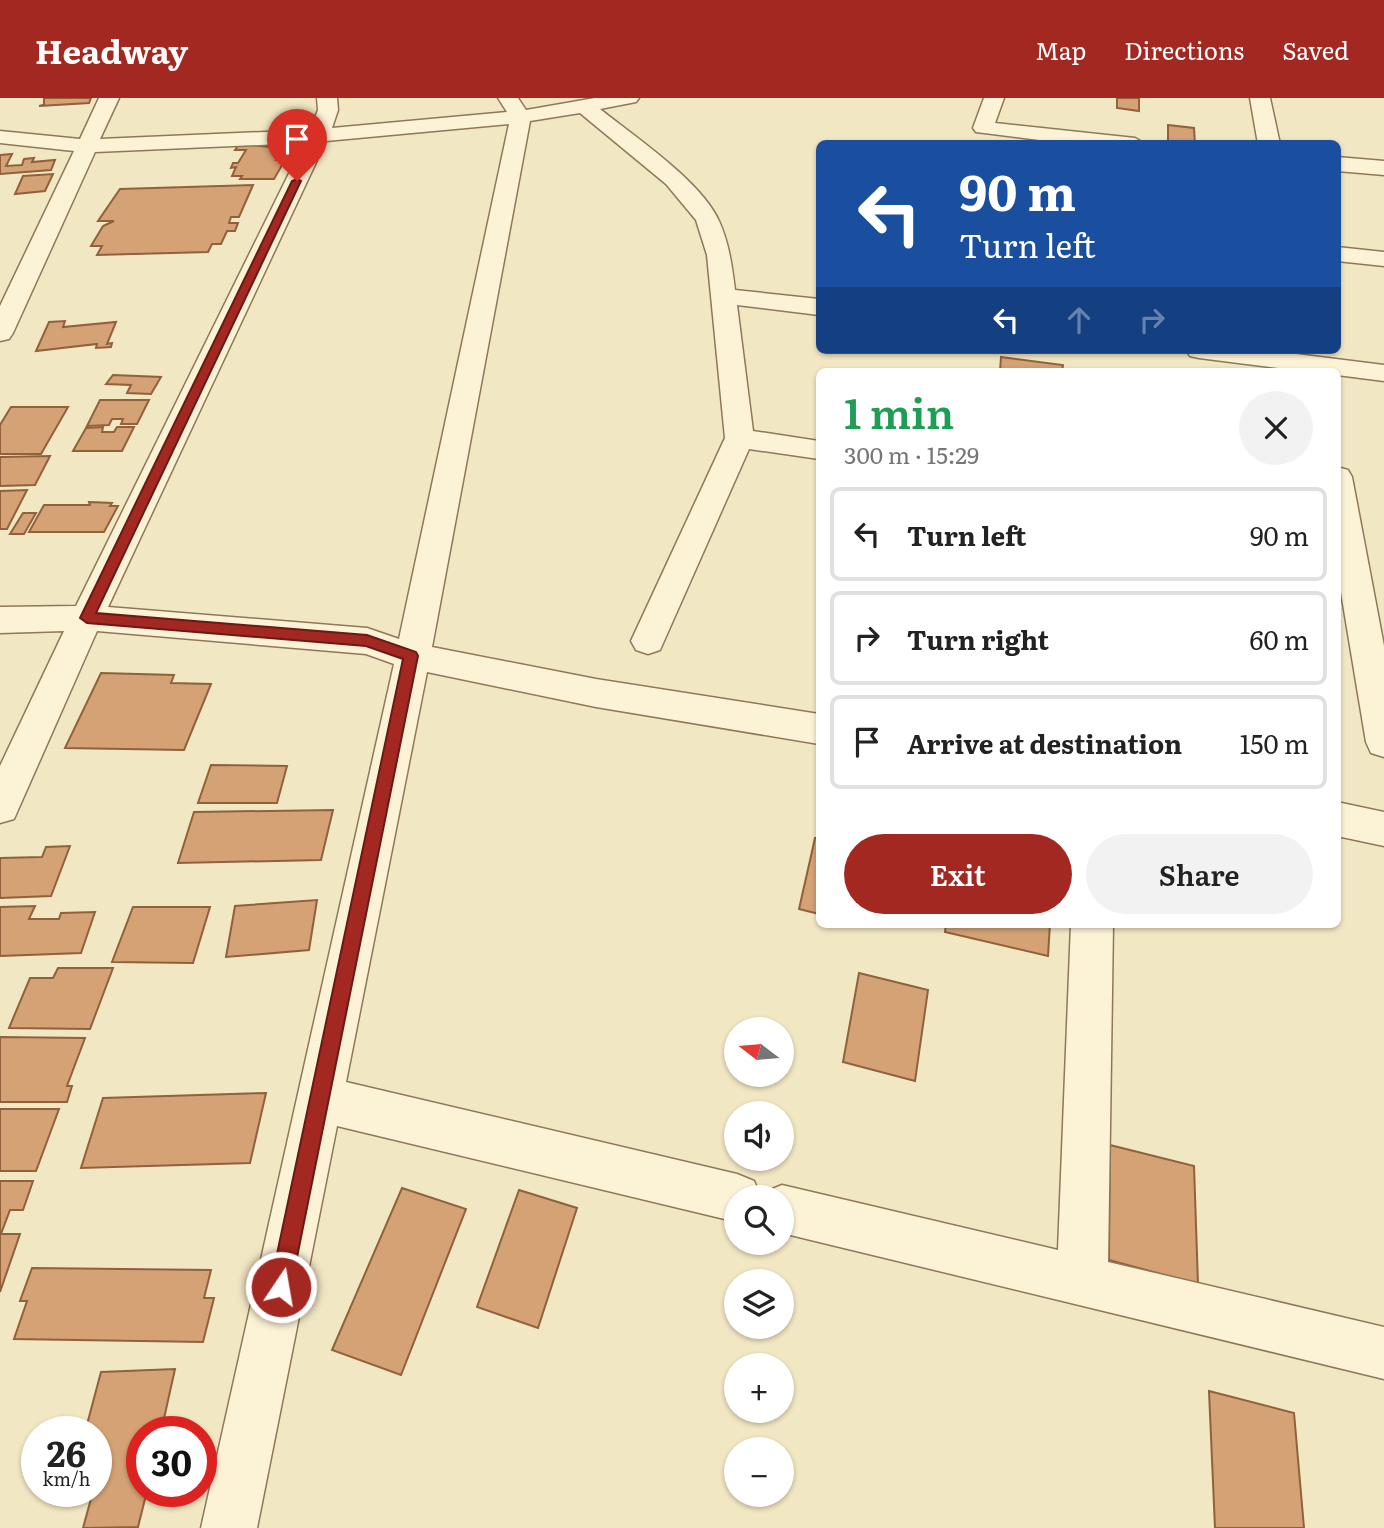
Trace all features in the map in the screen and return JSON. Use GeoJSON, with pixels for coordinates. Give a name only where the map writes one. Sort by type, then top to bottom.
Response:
{"type":"FeatureCollection","features":[{"type":"Feature","properties":{"kind":"street"},"geometry":{"type":"LineString","coordinates":[[0,333],[6,305],[89,146],[109,98]]}},
{"type":"Feature","properties":{"kind":"street"},"geometry":{"type":"LineString","coordinates":[[0,807],[87,618],[318,136],[328,110],[327,98]]}},
{"type":"Feature","properties":{"kind":"street"},"geometry":{"type":"LineString","coordinates":[[0,137],[89,146],[318,136],[514,107],[585,107],[629,98]]}},
{"type":"Feature","properties":{"kind":"street"},"geometry":{"type":"LineString","coordinates":[[994,98],[983,128],[1097,140]]}},
{"type":"Feature","properties":{"kind":"street"},"geometry":{"type":"LineString","coordinates":[[1260,98],[1268,140]]}},
{"type":"Feature","properties":{"kind":"street"},"geometry":{"type":"LineString","coordinates":[[229,1528],[463,418],[514,107]]}},
{"type":"Feature","properties":{"kind":"street"},"geometry":{"type":"LineString","coordinates":[[585,107],[674,179],[707,219],[719,255],[724,296],[739,438],[648,641]]}},
{"type":"Feature","properties":{"kind":"street"},"geometry":{"type":"LineString","coordinates":[[1341,164],[1384,168]]}},
{"type":"Feature","properties":{"kind":"street"},"geometry":{"type":"LineString","coordinates":[[1341,254],[1384,259]]}},
{"type":"Feature","properties":{"kind":"street"},"geometry":{"type":"LineString","coordinates":[[724,296],[816,307]]}},
{"type":"Feature","properties":{"kind":"street"},"geometry":{"type":"LineString","coordinates":[[1240,354],[1312,361],[1384,373]]}},
{"type":"Feature","properties":{"kind":"street"},"geometry":{"type":"LineString","coordinates":[[739,438],[816,450]]}},
{"type":"Feature","properties":{"kind":"street"},"geometry":{"type":"LineString","coordinates":[[1341,491],[1353,534],[1381,706],[1384,741]]}},
{"type":"Feature","properties":{"kind":"street"},"geometry":{"type":"LineString","coordinates":[[0,620],[87,618],[367,640],[411,656],[596,693],[816,729]]}},
{"type":"Feature","properties":{"kind":"street"},"geometry":{"type":"LineString","coordinates":[[1341,820],[1384,829]]}},
{"type":"Feature","properties":{"kind":"street"},"geometry":{"type":"LineString","coordinates":[[1082,1281],[1092,928]]}},
{"type":"Feature","properties":{"kind":"street"},"geometry":{"type":"LineString","coordinates":[[321,1099],[724,1195]]}},
{"type":"Feature","properties":{"kind":"street"},"geometry":{"type":"LineString","coordinates":[[794,1212],[1384,1353]]}},
{"type":"Feature","properties":{"kind":"building"},"geometry":{"type":"Polygon","coordinates":[[[44,98],[91,98],[89,103],[39,106],[44,105],[44,98]]]}},
{"type":"Feature","properties":{"kind":"building"},"geometry":{"type":"Polygon","coordinates":[[[1117,98],[1139,98],[1139,111],[1117,108],[1117,98]]]}},
{"type":"Feature","properties":{"kind":"building"},"geometry":{"type":"Polygon","coordinates":[[[1168,125],[1194,128],[1195,140],[1168,140],[1168,125]]]}},
{"type":"Feature","properties":{"kind":"building"},"geometry":{"type":"Polygon","coordinates":[[[239,144],[282,148],[276,160],[285,160],[274,179],[240,179],[242,176],[232,176],[236,167],[231,168],[233,163],[238,163],[246,150],[235,150],[239,144]]]}},
{"type":"Feature","properties":{"kind":"building"},"geometry":{"type":"Polygon","coordinates":[[[12,154],[6,166],[22,165],[24,159],[34,158],[32,162],[55,160],[51,170],[0,174],[0,155],[12,154]]]}},
{"type":"Feature","properties":{"kind":"building"},"geometry":{"type":"Polygon","coordinates":[[[53,174],[45,191],[15,194],[23,176],[53,174]]]}},
{"type":"Feature","properties":{"kind":"building"},"geometry":{"type":"Polygon","coordinates":[[[253,185],[239,217],[231,217],[229,223],[238,223],[235,231],[227,231],[221,244],[212,244],[208,252],[97,255],[102,246],[91,246],[103,226],[114,221],[98,221],[120,189],[253,185]]]}},
{"type":"Feature","properties":{"kind":"building"},"geometry":{"type":"Polygon","coordinates":[[[65,321],[63,327],[116,322],[107,344],[112,343],[111,347],[96,348],[97,344],[36,351],[49,322],[65,321]]]}},
{"type":"Feature","properties":{"kind":"building"},"geometry":{"type":"Polygon","coordinates":[[[1001,357],[1063,365],[1062,368],[1000,368],[1001,357]]]}},
{"type":"Feature","properties":{"kind":"building"},"geometry":{"type":"Polygon","coordinates":[[[113,375],[161,377],[151,394],[127,393],[131,385],[106,384],[113,375]]]}},
{"type":"Feature","properties":{"kind":"building"},"geometry":{"type":"Polygon","coordinates":[[[100,400],[149,400],[137,424],[121,424],[123,419],[112,419],[109,425],[87,426],[100,400]]]}},
{"type":"Feature","properties":{"kind":"building"},"geometry":{"type":"Polygon","coordinates":[[[11,407],[68,407],[41,454],[0,454],[0,425],[11,407]]]}},
{"type":"Feature","properties":{"kind":"building"},"geometry":{"type":"Polygon","coordinates":[[[103,427],[102,432],[114,432],[117,427],[134,427],[122,451],[73,451],[86,428],[103,427]]]}},
{"type":"Feature","properties":{"kind":"building"},"geometry":{"type":"Polygon","coordinates":[[[50,456],[35,485],[0,486],[0,457],[50,456]]]}},
{"type":"Feature","properties":{"kind":"building"},"geometry":{"type":"Polygon","coordinates":[[[27,490],[7,529],[0,529],[0,491],[27,490]]]}},
{"type":"Feature","properties":{"kind":"building"},"geometry":{"type":"Polygon","coordinates":[[[89,502],[112,503],[110,506],[118,506],[104,532],[29,532],[44,505],[90,505],[89,502]]]}},
{"type":"Feature","properties":{"kind":"building"},"geometry":{"type":"Polygon","coordinates":[[[23,513],[36,513],[24,534],[10,534],[23,513]]]}},
{"type":"Feature","properties":{"kind":"building"},"geometry":{"type":"Polygon","coordinates":[[[101,673],[174,675],[171,683],[211,684],[184,750],[65,748],[101,673]]]}},
{"type":"Feature","properties":{"kind":"building"},"geometry":{"type":"Polygon","coordinates":[[[211,765],[287,766],[277,803],[198,803],[211,765]]]}},
{"type":"Feature","properties":{"kind":"building"},"geometry":{"type":"Polygon","coordinates":[[[333,810],[321,860],[178,863],[194,812],[333,810]]]}},
{"type":"Feature","properties":{"kind":"building"},"geometry":{"type":"Polygon","coordinates":[[[815,838],[816,838],[816,913],[799,909],[815,838]]]}},
{"type":"Feature","properties":{"kind":"building"},"geometry":{"type":"Polygon","coordinates":[[[70,846],[51,896],[0,898],[0,858],[42,857],[46,847],[70,846]]]}},
{"type":"Feature","properties":{"kind":"building"},"geometry":{"type":"Polygon","coordinates":[[[317,900],[309,950],[226,957],[235,906],[317,900]]]}},
{"type":"Feature","properties":{"kind":"building"},"geometry":{"type":"Polygon","coordinates":[[[35,906],[29,919],[59,919],[61,913],[95,912],[81,953],[0,956],[0,907],[35,906]]]}},
{"type":"Feature","properties":{"kind":"building"},"geometry":{"type":"Polygon","coordinates":[[[133,907],[210,907],[193,963],[112,962],[133,907]]]}},
{"type":"Feature","properties":{"kind":"building"},"geometry":{"type":"Polygon","coordinates":[[[946,928],[1050,928],[1048,956],[945,932],[946,928]]]}},
{"type":"Feature","properties":{"kind":"building"},"geometry":{"type":"Polygon","coordinates":[[[58,968],[113,968],[90,1029],[9,1028],[30,978],[53,978],[58,968]]]}},
{"type":"Feature","properties":{"kind":"building"},"geometry":{"type":"Polygon","coordinates":[[[859,973],[928,990],[915,1081],[843,1062],[859,973]]]}},
{"type":"Feature","properties":{"kind":"building"},"geometry":{"type":"Polygon","coordinates":[[[0,1037],[85,1038],[67,1086],[72,1086],[67,1102],[0,1102],[0,1037]]]}},
{"type":"Feature","properties":{"kind":"building"},"geometry":{"type":"Polygon","coordinates":[[[266,1093],[250,1163],[81,1168],[103,1098],[266,1093]]]}},
{"type":"Feature","properties":{"kind":"building"},"geometry":{"type":"Polygon","coordinates":[[[0,1109],[59,1109],[36,1171],[0,1171],[0,1109]]]}},
{"type":"Feature","properties":{"kind":"building"},"geometry":{"type":"Polygon","coordinates":[[[1110,1145],[1194,1166],[1198,1284],[1109,1260],[1110,1145]]]}},
{"type":"Feature","properties":{"kind":"building"},"geometry":{"type":"Polygon","coordinates":[[[0,1181],[33,1181],[23,1210],[10,1210],[1,1234],[20,1234],[0,1292],[0,1181]]]}},
{"type":"Feature","properties":{"kind":"building"},"geometry":{"type":"Polygon","coordinates":[[[402,1188],[466,1209],[401,1375],[332,1350],[402,1188]]]}},
{"type":"Feature","properties":{"kind":"building"},"geometry":{"type":"Polygon","coordinates":[[[519,1190],[577,1208],[538,1328],[477,1307],[519,1190]]]}},
{"type":"Feature","properties":{"kind":"building"},"geometry":{"type":"Polygon","coordinates":[[[32,1268],[211,1270],[204,1298],[214,1298],[203,1342],[14,1339],[27,1301],[20,1301],[32,1268]]]}},
{"type":"Feature","properties":{"kind":"building"},"geometry":{"type":"Polygon","coordinates":[[[175,1369],[165,1416],[126,1416],[126,1507],[143,1507],[138,1527],[83,1528],[89,1507],[112,1507],[112,1416],[89,1416],[101,1372],[175,1369]]]}},
{"type":"Feature","properties":{"kind":"building"},"geometry":{"type":"Polygon","coordinates":[[[1209,1391],[1294,1413],[1304,1528],[1215,1528],[1209,1391]]]}},
{"type":"Feature","properties":{"kind":"route"},"geometry":{"type":"LineString","coordinates":[[281,1287],[411,656],[367,640],[87,618],[138,506],[297,181]]}}]}
